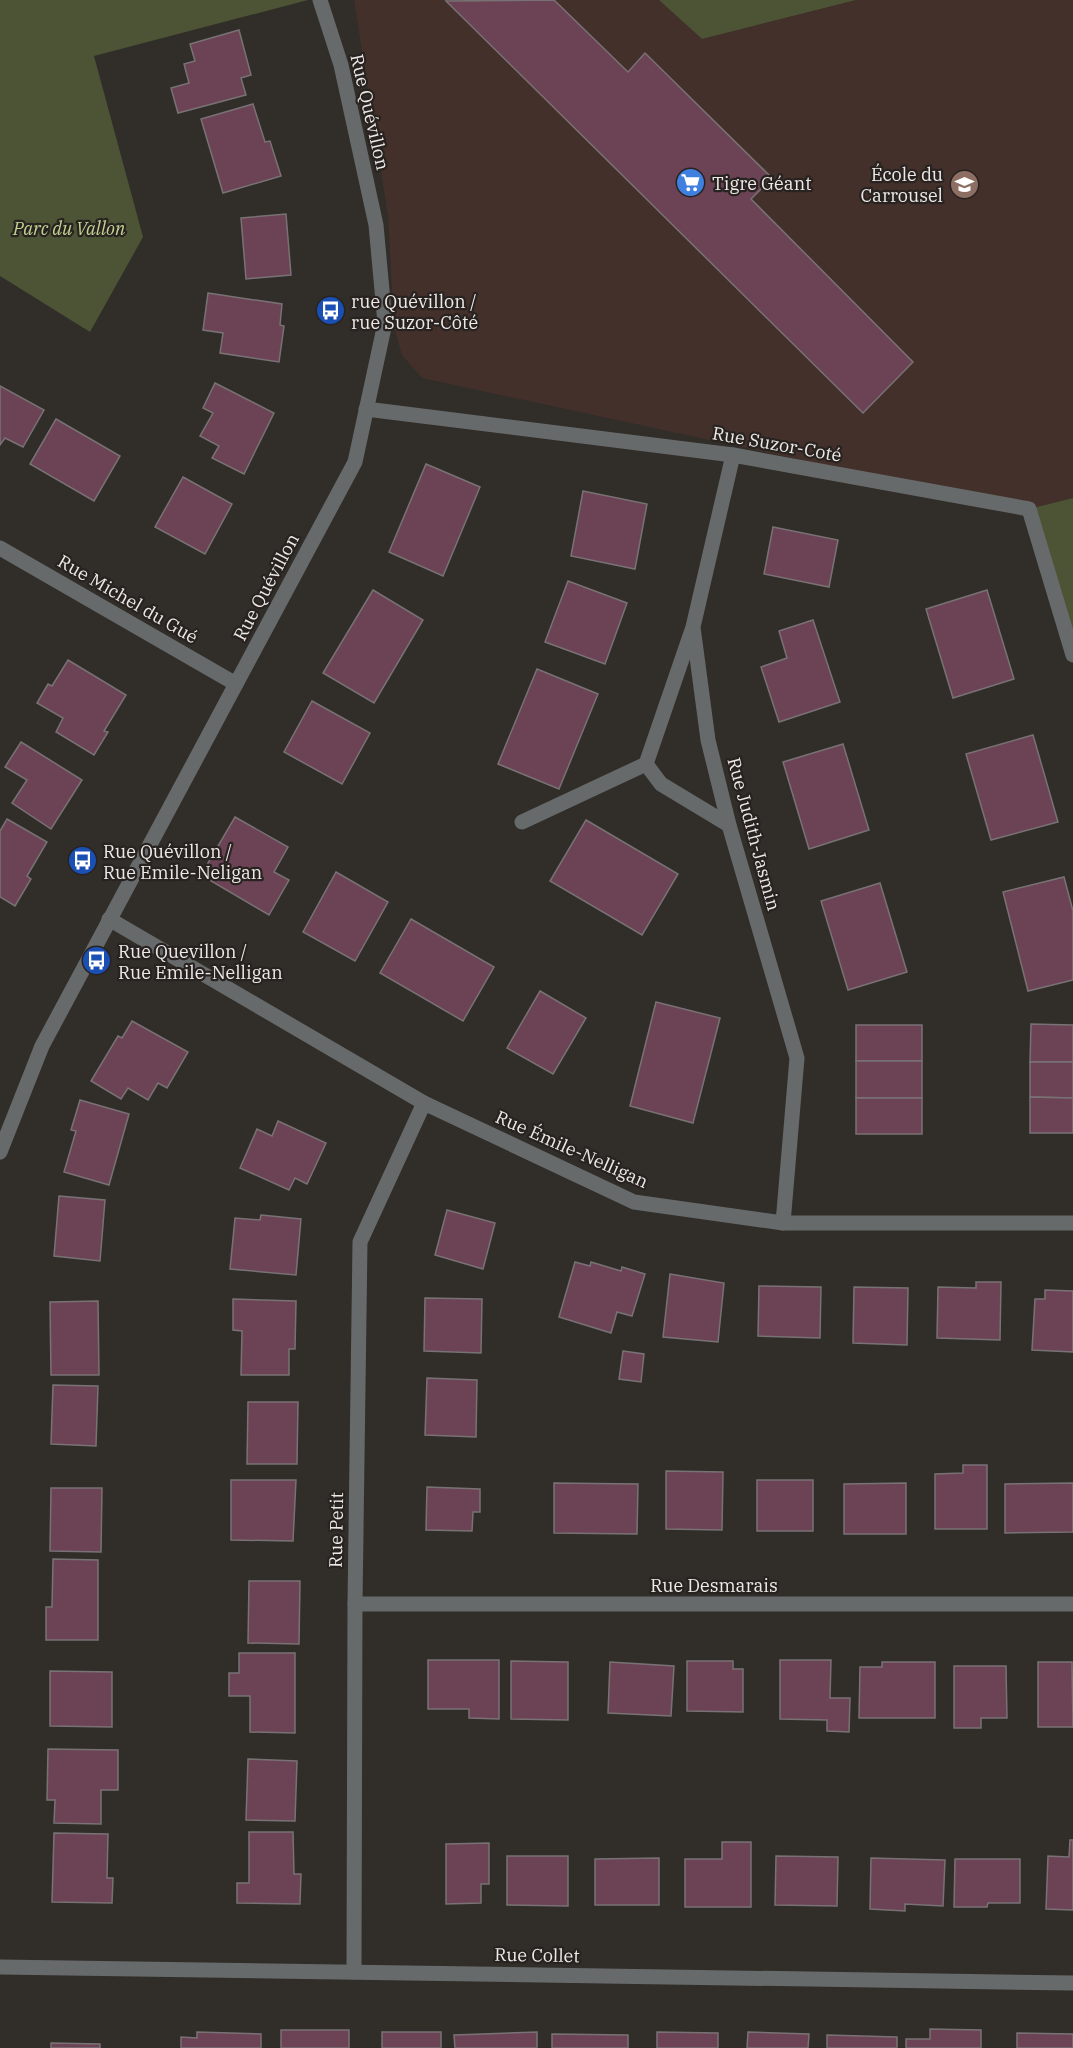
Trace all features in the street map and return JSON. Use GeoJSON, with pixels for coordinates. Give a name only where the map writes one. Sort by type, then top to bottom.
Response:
{"type":"FeatureCollection","features":[{"type":"Feature","properties":{"kind":"street","name":"Rue Quévillon"},"geometry":{"type":"LineString","coordinates":[[0,1152],[42,1046],[355,462],[385,323],[376,225],[341,65],[320,0]]}},
{"type":"Feature","properties":{"kind":"street","name":"Rue Suzor-Coté"},"geometry":{"type":"LineString","coordinates":[[366,409],[733,455],[1029,509],[1073,655]]}},
{"type":"Feature","properties":{"kind":"street","name":"Rue Judith-Jasmin"},"geometry":{"type":"LineString","coordinates":[[733,455],[693,627],[708,740],[729,825],[796,1058],[783,1223]]}},
{"type":"Feature","properties":{"kind":"street","name":"Rue Michel du Gué"},"geometry":{"type":"LineString","coordinates":[[0,548],[236,684]]}},
{"type":"Feature","properties":{"kind":"street"},"geometry":{"type":"LineString","coordinates":[[522,822],[646,764],[693,627]]}},
{"type":"Feature","properties":{"kind":"street"},"geometry":{"type":"LineString","coordinates":[[646,764],[661,784],[729,825]]}},
{"type":"Feature","properties":{"kind":"street","name":"Rue Émile-Nelligan"},"geometry":{"type":"LineString","coordinates":[[109,919],[424,1103],[634,1202],[783,1223],[1073,1223]]}},
{"type":"Feature","properties":{"kind":"street","name":"Rue Petit"},"geometry":{"type":"LineString","coordinates":[[354,1972],[355,1604],[360,1242],[424,1103]]}},
{"type":"Feature","properties":{"kind":"street","name":"Rue Desmarais"},"geometry":{"type":"LineString","coordinates":[[355,1604],[1073,1605]]}},
{"type":"Feature","properties":{"kind":"street","name":"Rue Collet"},"geometry":{"type":"LineString","coordinates":[[0,1966],[1073,1983]]}},
{"type":"Feature","properties":{"kind":"shaded area"},"geometry":{"type":"Polygon","coordinates":[[[354,0],[659,0],[702,39],[856,0],[1073,0],[1073,498],[1029,509],[422,378],[402,355],[394,327],[388,216],[354,0]]]}},
{"type":"Feature","properties":{"kind":"green space","name":"Parc du Vallon"},"geometry":{"type":"Polygon","coordinates":[[[0,0],[308,0],[94,56],[143,237],[90,332],[0,276],[0,0]]]}},
{"type":"Feature","properties":{"kind":"green space"},"geometry":{"type":"Polygon","coordinates":[[[659,0],[856,0],[702,39],[659,0]]]}},
{"type":"Feature","properties":{"kind":"green space"},"geometry":{"type":"Polygon","coordinates":[[[1073,498],[1073,655],[1029,509],[1073,498]]]}},
{"type":"Feature","properties":{"kind":"building"},"geometry":{"type":"Polygon","coordinates":[[[554,0],[628,72],[645,53],[772,178],[751,199],[913,362],[863,413],[446,1],[554,0]]]}},
{"type":"Feature","properties":{"kind":"building"},"geometry":{"type":"Polygon","coordinates":[[[239,30],[251,75],[241,78],[246,95],[178,113],[171,88],[189,83],[184,64],[195,61],[190,44],[239,30]]]}},
{"type":"Feature","properties":{"kind":"building"},"geometry":{"type":"Polygon","coordinates":[[[253,104],[265,142],[270,141],[281,176],[223,193],[201,119],[253,104]]]}},
{"type":"Feature","properties":{"kind":"building"},"geometry":{"type":"Polygon","coordinates":[[[286,214],[291,275],[246,279],[241,218],[286,214]]]}},
{"type":"Feature","properties":{"kind":"building"},"geometry":{"type":"Polygon","coordinates":[[[208,293],[282,304],[280,325],[284,326],[279,362],[220,353],[223,333],[203,330],[208,293]]]}},
{"type":"Feature","properties":{"kind":"building"},"geometry":{"type":"Polygon","coordinates":[[[215,383],[274,413],[244,474],[212,458],[219,446],[200,436],[213,413],[203,408],[215,383]]]}},
{"type":"Feature","properties":{"kind":"building"},"geometry":{"type":"Polygon","coordinates":[[[0,386],[44,410],[23,447],[5,438],[0,445],[0,386]]]}},
{"type":"Feature","properties":{"kind":"building"},"geometry":{"type":"Polygon","coordinates":[[[56,419],[120,456],[94,501],[30,464],[56,419]]]}},
{"type":"Feature","properties":{"kind":"building"},"geometry":{"type":"Polygon","coordinates":[[[426,464],[480,487],[443,576],[389,552],[426,464]]]}},
{"type":"Feature","properties":{"kind":"building"},"geometry":{"type":"Polygon","coordinates":[[[183,477],[232,504],[205,554],[155,527],[183,477]]]}},
{"type":"Feature","properties":{"kind":"building"},"geometry":{"type":"Polygon","coordinates":[[[583,491],[647,504],[635,569],[571,556],[583,491]]]}},
{"type":"Feature","properties":{"kind":"building"},"geometry":{"type":"Polygon","coordinates":[[[773,527],[838,540],[829,587],[764,574],[773,527]]]}},
{"type":"Feature","properties":{"kind":"building"},"geometry":{"type":"Polygon","coordinates":[[[568,581],[627,603],[605,664],[545,642],[568,581]]]}},
{"type":"Feature","properties":{"kind":"building"},"geometry":{"type":"Polygon","coordinates":[[[373,590],[423,620],[374,703],[323,673],[373,590]]]}},
{"type":"Feature","properties":{"kind":"building"},"geometry":{"type":"Polygon","coordinates":[[[987,590],[1014,679],[953,698],[926,609],[987,590]]]}},
{"type":"Feature","properties":{"kind":"building"},"geometry":{"type":"Polygon","coordinates":[[[813,620],[840,702],[779,722],[761,667],[787,658],[779,631],[813,620]]]}},
{"type":"Feature","properties":{"kind":"building"},"geometry":{"type":"Polygon","coordinates":[[[68,660],[126,695],[104,731],[108,732],[94,755],[56,732],[63,718],[37,703],[48,684],[52,686],[68,660]]]}},
{"type":"Feature","properties":{"kind":"building"},"geometry":{"type":"Polygon","coordinates":[[[537,669],[598,694],[559,789],[498,764],[537,669]]]}},
{"type":"Feature","properties":{"kind":"building"},"geometry":{"type":"Polygon","coordinates":[[[312,701],[370,733],[342,784],[284,752],[312,701]]]}},
{"type":"Feature","properties":{"kind":"building"},"geometry":{"type":"Polygon","coordinates":[[[1033,735],[1058,822],[991,840],[966,754],[1033,735]]]}},
{"type":"Feature","properties":{"kind":"building"},"geometry":{"type":"Polygon","coordinates":[[[21,742],[82,780],[51,829],[12,803],[27,780],[5,767],[21,742]]]}},
{"type":"Feature","properties":{"kind":"building"},"geometry":{"type":"Polygon","coordinates":[[[843,744],[869,830],[809,849],[783,762],[843,744]]]}},
{"type":"Feature","properties":{"kind":"building"},"geometry":{"type":"Polygon","coordinates":[[[235,817],[288,847],[274,872],[289,880],[269,915],[201,875],[235,817]]]}},
{"type":"Feature","properties":{"kind":"building"},"geometry":{"type":"Polygon","coordinates":[[[7,819],[47,842],[27,876],[31,879],[15,906],[0,897],[0,831],[7,819]]]}},
{"type":"Feature","properties":{"kind":"building"},"geometry":{"type":"Polygon","coordinates":[[[586,820],[678,874],[642,935],[550,881],[586,820]]]}},
{"type":"Feature","properties":{"kind":"building"},"geometry":{"type":"Polygon","coordinates":[[[336,872],[388,902],[355,961],[303,932],[336,872]]]}},
{"type":"Feature","properties":{"kind":"building"},"geometry":{"type":"Polygon","coordinates":[[[1064,877],[1073,911],[1073,980],[1028,991],[1003,892],[1064,877]]]}},
{"type":"Feature","properties":{"kind":"building"},"geometry":{"type":"Polygon","coordinates":[[[880,883],[907,972],[848,990],[821,901],[880,883]]]}},
{"type":"Feature","properties":{"kind":"building"},"geometry":{"type":"Polygon","coordinates":[[[411,919],[494,967],[463,1021],[380,973],[411,919]]]}},
{"type":"Feature","properties":{"kind":"building"},"geometry":{"type":"Polygon","coordinates":[[[540,991],[586,1018],[553,1074],[507,1048],[540,991]]]}},
{"type":"Feature","properties":{"kind":"building"},"geometry":{"type":"Polygon","coordinates":[[[656,1002],[720,1018],[693,1123],[630,1106],[656,1002]]]}},
{"type":"Feature","properties":{"kind":"building"},"geometry":{"type":"Polygon","coordinates":[[[132,1021],[188,1052],[167,1088],[158,1083],[148,1100],[128,1088],[121,1099],[91,1081],[118,1036],[122,1038],[132,1021]]]}},
{"type":"Feature","properties":{"kind":"building"},"geometry":{"type":"Polygon","coordinates":[[[1031,1024],[1073,1025],[1073,1062],[1030,1062],[1031,1024]]]}},
{"type":"Feature","properties":{"kind":"building"},"geometry":{"type":"Polygon","coordinates":[[[856,1025],[922,1025],[922,1061],[856,1061],[856,1025]]]}},
{"type":"Feature","properties":{"kind":"building"},"geometry":{"type":"Polygon","coordinates":[[[856,1061],[922,1061],[922,1098],[856,1098],[856,1061]]]}},
{"type":"Feature","properties":{"kind":"building"},"geometry":{"type":"Polygon","coordinates":[[[1030,1062],[1073,1062],[1073,1098],[1030,1097],[1030,1062]]]}},
{"type":"Feature","properties":{"kind":"building"},"geometry":{"type":"Polygon","coordinates":[[[1030,1097],[1073,1098],[1073,1133],[1030,1133],[1030,1097]]]}},
{"type":"Feature","properties":{"kind":"building"},"geometry":{"type":"Polygon","coordinates":[[[856,1098],[922,1098],[922,1134],[856,1134],[856,1098]]]}},
{"type":"Feature","properties":{"kind":"building"},"geometry":{"type":"Polygon","coordinates":[[[80,1100],[129,1114],[109,1185],[64,1172],[76,1131],[71,1130],[80,1100]]]}},
{"type":"Feature","properties":{"kind":"building"},"geometry":{"type":"Polygon","coordinates":[[[278,1121],[326,1143],[307,1184],[295,1178],[289,1190],[240,1168],[257,1129],[272,1136],[278,1121]]]}},
{"type":"Feature","properties":{"kind":"building"},"geometry":{"type":"Polygon","coordinates":[[[59,1196],[105,1200],[100,1261],[54,1256],[59,1196]]]}},
{"type":"Feature","properties":{"kind":"building"},"geometry":{"type":"Polygon","coordinates":[[[447,1210],[495,1223],[483,1269],[435,1255],[447,1210]]]}},
{"type":"Feature","properties":{"kind":"building"},"geometry":{"type":"Polygon","coordinates":[[[261,1215],[301,1219],[296,1275],[230,1269],[235,1218],[260,1220],[261,1215]]]}},
{"type":"Feature","properties":{"kind":"building"},"geometry":{"type":"Polygon","coordinates":[[[575,1262],[590,1266],[591,1262],[621,1271],[622,1267],[645,1274],[632,1316],[617,1312],[611,1333],[559,1317],[575,1262]]]}},
{"type":"Feature","properties":{"kind":"building"},"geometry":{"type":"Polygon","coordinates":[[[670,1274],[724,1283],[718,1342],[663,1337],[670,1274]]]}},
{"type":"Feature","properties":{"kind":"building"},"geometry":{"type":"Polygon","coordinates":[[[976,1282],[1001,1282],[1000,1340],[937,1338],[938,1287],[976,1288],[976,1282]]]}},
{"type":"Feature","properties":{"kind":"building"},"geometry":{"type":"Polygon","coordinates":[[[759,1286],[821,1287],[820,1338],[758,1336],[759,1286]]]}},
{"type":"Feature","properties":{"kind":"building"},"geometry":{"type":"Polygon","coordinates":[[[854,1287],[908,1288],[907,1345],[853,1343],[854,1287]]]}},
{"type":"Feature","properties":{"kind":"building"},"geometry":{"type":"Polygon","coordinates":[[[1045,1290],[1073,1291],[1073,1352],[1032,1350],[1035,1299],[1045,1299],[1045,1290]]]}},
{"type":"Feature","properties":{"kind":"building"},"geometry":{"type":"Polygon","coordinates":[[[425,1298],[482,1299],[481,1353],[424,1351],[425,1298]]]}},
{"type":"Feature","properties":{"kind":"building"},"geometry":{"type":"Polygon","coordinates":[[[233,1299],[296,1301],[295,1349],[289,1349],[289,1375],[241,1375],[242,1331],[233,1330],[233,1299]]]}},
{"type":"Feature","properties":{"kind":"building"},"geometry":{"type":"Polygon","coordinates":[[[98,1301],[99,1375],[51,1375],[50,1302],[98,1301]]]}},
{"type":"Feature","properties":{"kind":"building"},"geometry":{"type":"Polygon","coordinates":[[[623,1351],[644,1354],[641,1382],[619,1379],[623,1351]]]}},
{"type":"Feature","properties":{"kind":"building"},"geometry":{"type":"Polygon","coordinates":[[[427,1378],[477,1380],[476,1437],[425,1435],[427,1378]]]}},
{"type":"Feature","properties":{"kind":"building"},"geometry":{"type":"Polygon","coordinates":[[[53,1385],[98,1386],[96,1446],[51,1444],[53,1385]]]}},
{"type":"Feature","properties":{"kind":"building"},"geometry":{"type":"Polygon","coordinates":[[[248,1402],[298,1402],[297,1464],[247,1464],[248,1402]]]}},
{"type":"Feature","properties":{"kind":"building"},"geometry":{"type":"Polygon","coordinates":[[[963,1465],[987,1465],[987,1529],[935,1529],[935,1474],[963,1473],[963,1465]]]}},
{"type":"Feature","properties":{"kind":"building"},"geometry":{"type":"Polygon","coordinates":[[[666,1471],[723,1472],[722,1530],[666,1529],[666,1471]]]}},
{"type":"Feature","properties":{"kind":"building"},"geometry":{"type":"Polygon","coordinates":[[[231,1480],[296,1480],[293,1541],[231,1540],[231,1480]]]}},
{"type":"Feature","properties":{"kind":"building"},"geometry":{"type":"Polygon","coordinates":[[[757,1480],[813,1480],[813,1531],[757,1531],[757,1480]]]}},
{"type":"Feature","properties":{"kind":"building"},"geometry":{"type":"Polygon","coordinates":[[[554,1483],[638,1484],[637,1534],[554,1533],[554,1483]]]}},
{"type":"Feature","properties":{"kind":"building"},"geometry":{"type":"Polygon","coordinates":[[[906,1483],[906,1534],[844,1534],[844,1484],[906,1483]]]}},
{"type":"Feature","properties":{"kind":"building"},"geometry":{"type":"Polygon","coordinates":[[[1073,1483],[1073,1532],[1005,1533],[1005,1484],[1073,1483]]]}},
{"type":"Feature","properties":{"kind":"building"},"geometry":{"type":"Polygon","coordinates":[[[427,1487],[480,1489],[480,1512],[473,1512],[472,1531],[426,1530],[427,1487]]]}},
{"type":"Feature","properties":{"kind":"building"},"geometry":{"type":"Polygon","coordinates":[[[51,1488],[102,1488],[101,1552],[50,1551],[51,1488]]]}},
{"type":"Feature","properties":{"kind":"building"},"geometry":{"type":"Polygon","coordinates":[[[53,1559],[98,1560],[98,1640],[46,1640],[46,1607],[52,1607],[53,1559]]]}},
{"type":"Feature","properties":{"kind":"building"},"geometry":{"type":"Polygon","coordinates":[[[249,1581],[300,1581],[299,1644],[248,1643],[249,1581]]]}},
{"type":"Feature","properties":{"kind":"building"},"geometry":{"type":"Polygon","coordinates":[[[239,1653],[295,1653],[295,1733],[250,1732],[250,1696],[229,1696],[229,1673],[239,1673],[239,1653]]]}},
{"type":"Feature","properties":{"kind":"building"},"geometry":{"type":"Polygon","coordinates":[[[428,1660],[499,1660],[499,1719],[469,1718],[469,1709],[428,1709],[428,1660]]]}},
{"type":"Feature","properties":{"kind":"building"},"geometry":{"type":"Polygon","coordinates":[[[780,1660],[831,1660],[830,1698],[850,1698],[849,1732],[827,1731],[827,1720],[780,1719],[780,1660]]]}},
{"type":"Feature","properties":{"kind":"building"},"geometry":{"type":"Polygon","coordinates":[[[511,1661],[568,1662],[568,1720],[511,1719],[511,1661]]]}},
{"type":"Feature","properties":{"kind":"building"},"geometry":{"type":"Polygon","coordinates":[[[687,1661],[733,1661],[733,1669],[743,1669],[743,1712],[687,1711],[687,1661]]]}},
{"type":"Feature","properties":{"kind":"building"},"geometry":{"type":"Polygon","coordinates":[[[610,1662],[674,1666],[671,1716],[608,1713],[610,1662]]]}},
{"type":"Feature","properties":{"kind":"building"},"geometry":{"type":"Polygon","coordinates":[[[882,1662],[935,1662],[935,1718],[859,1718],[860,1667],[882,1667],[882,1662]]]}},
{"type":"Feature","properties":{"kind":"building"},"geometry":{"type":"Polygon","coordinates":[[[1038,1662],[1072,1662],[1073,1727],[1038,1727],[1038,1662]]]}},
{"type":"Feature","properties":{"kind":"building"},"geometry":{"type":"Polygon","coordinates":[[[954,1666],[1006,1666],[1007,1718],[981,1718],[981,1728],[954,1728],[954,1666]]]}},
{"type":"Feature","properties":{"kind":"building"},"geometry":{"type":"Polygon","coordinates":[[[50,1671],[112,1672],[112,1727],[50,1726],[50,1671]]]}},
{"type":"Feature","properties":{"kind":"building"},"geometry":{"type":"Polygon","coordinates":[[[48,1749],[118,1750],[118,1790],[101,1790],[101,1824],[54,1823],[55,1800],[47,1800],[48,1749]]]}},
{"type":"Feature","properties":{"kind":"building"},"geometry":{"type":"Polygon","coordinates":[[[248,1759],[297,1761],[295,1821],[246,1820],[248,1759]]]}},
{"type":"Feature","properties":{"kind":"building"},"geometry":{"type":"Polygon","coordinates":[[[249,1832],[293,1832],[294,1874],[301,1874],[300,1904],[237,1903],[237,1883],[249,1883],[249,1832]]]}},
{"type":"Feature","properties":{"kind":"building"},"geometry":{"type":"Polygon","coordinates":[[[54,1833],[108,1834],[107,1878],[113,1878],[112,1903],[52,1902],[54,1833]]]}},
{"type":"Feature","properties":{"kind":"building"},"geometry":{"type":"Polygon","coordinates":[[[1070,1840],[1073,1840],[1073,1910],[1046,1909],[1048,1856],[1069,1857],[1070,1840]]]}},
{"type":"Feature","properties":{"kind":"building"},"geometry":{"type":"Polygon","coordinates":[[[722,1842],[751,1842],[751,1907],[685,1907],[685,1859],[722,1859],[722,1842]]]}},
{"type":"Feature","properties":{"kind":"building"},"geometry":{"type":"Polygon","coordinates":[[[489,1843],[489,1884],[481,1884],[481,1903],[446,1904],[446,1844],[489,1843]]]}},
{"type":"Feature","properties":{"kind":"building"},"geometry":{"type":"Polygon","coordinates":[[[507,1856],[568,1856],[568,1906],[507,1905],[507,1856]]]}},
{"type":"Feature","properties":{"kind":"building"},"geometry":{"type":"Polygon","coordinates":[[[776,1856],[838,1857],[837,1906],[775,1905],[776,1856]]]}},
{"type":"Feature","properties":{"kind":"building"},"geometry":{"type":"Polygon","coordinates":[[[659,1858],[659,1905],[595,1905],[595,1859],[659,1858]]]}},
{"type":"Feature","properties":{"kind":"building"},"geometry":{"type":"Polygon","coordinates":[[[871,1858],[945,1860],[943,1906],[905,1904],[905,1911],[870,1909],[871,1858]]]}},
{"type":"Feature","properties":{"kind":"building"},"geometry":{"type":"Polygon","coordinates":[[[955,1859],[1020,1859],[1020,1903],[988,1903],[987,1907],[954,1907],[955,1859]]]}},
{"type":"Feature","properties":{"kind":"building"},"geometry":{"type":"Polygon","coordinates":[[[930,2029],[981,2030],[981,2048],[906,2048],[906,2039],[930,2039],[930,2029]]]}},
{"type":"Feature","properties":{"kind":"building"},"geometry":{"type":"Polygon","coordinates":[[[281,2030],[349,2030],[349,2048],[281,2048],[281,2030]]]}},
{"type":"Feature","properties":{"kind":"building"},"geometry":{"type":"Polygon","coordinates":[[[197,2032],[261,2034],[261,2048],[181,2048],[181,2037],[197,2038],[197,2032]]]}},
{"type":"Feature","properties":{"kind":"building"},"geometry":{"type":"Polygon","coordinates":[[[382,2032],[441,2032],[441,2048],[382,2048],[382,2032]]]}},
{"type":"Feature","properties":{"kind":"building"},"geometry":{"type":"Polygon","coordinates":[[[537,2032],[537,2048],[455,2048],[454,2035],[537,2032]]]}},
{"type":"Feature","properties":{"kind":"building"},"geometry":{"type":"Polygon","coordinates":[[[657,2032],[718,2033],[718,2048],[657,2048],[657,2032]]]}},
{"type":"Feature","properties":{"kind":"building"},"geometry":{"type":"Polygon","coordinates":[[[748,2032],[809,2034],[808,2048],[747,2048],[748,2032]]]}},
{"type":"Feature","properties":{"kind":"building"},"geometry":{"type":"Polygon","coordinates":[[[1017,2033],[1073,2034],[1073,2048],[1017,2048],[1017,2033]]]}},
{"type":"Feature","properties":{"kind":"building"},"geometry":{"type":"Polygon","coordinates":[[[552,2034],[628,2035],[628,2048],[552,2048],[552,2034]]]}},
{"type":"Feature","properties":{"kind":"building"},"geometry":{"type":"Polygon","coordinates":[[[827,2035],[897,2037],[897,2048],[827,2048],[827,2035]]]}},
{"type":"Feature","properties":{"kind":"building"},"geometry":{"type":"Polygon","coordinates":[[[51,2043],[100,2044],[100,2048],[51,2048],[51,2043]]]}},
{"type":"Feature","properties":{"kind":"place","name":"Tigre Géant"},"geometry":{"type":"Point","coordinates":[691,183]}},
{"type":"Feature","properties":{"kind":"place","name":"École du Carrousel"},"geometry":{"type":"Point","coordinates":[964,184]}},
{"type":"Feature","properties":{"kind":"place","name":"rue Quévillon / rue Suzor-Côté"},"geometry":{"type":"Point","coordinates":[330,311]}},
{"type":"Feature","properties":{"kind":"place","name":"Rue Quévillon / Rue Emile-Neligan"},"geometry":{"type":"Point","coordinates":[82,861]}},
{"type":"Feature","properties":{"kind":"place","name":"Rue Quevillon / Rue Emile-Nelligan"},"geometry":{"type":"Point","coordinates":[97,961]}}]}
